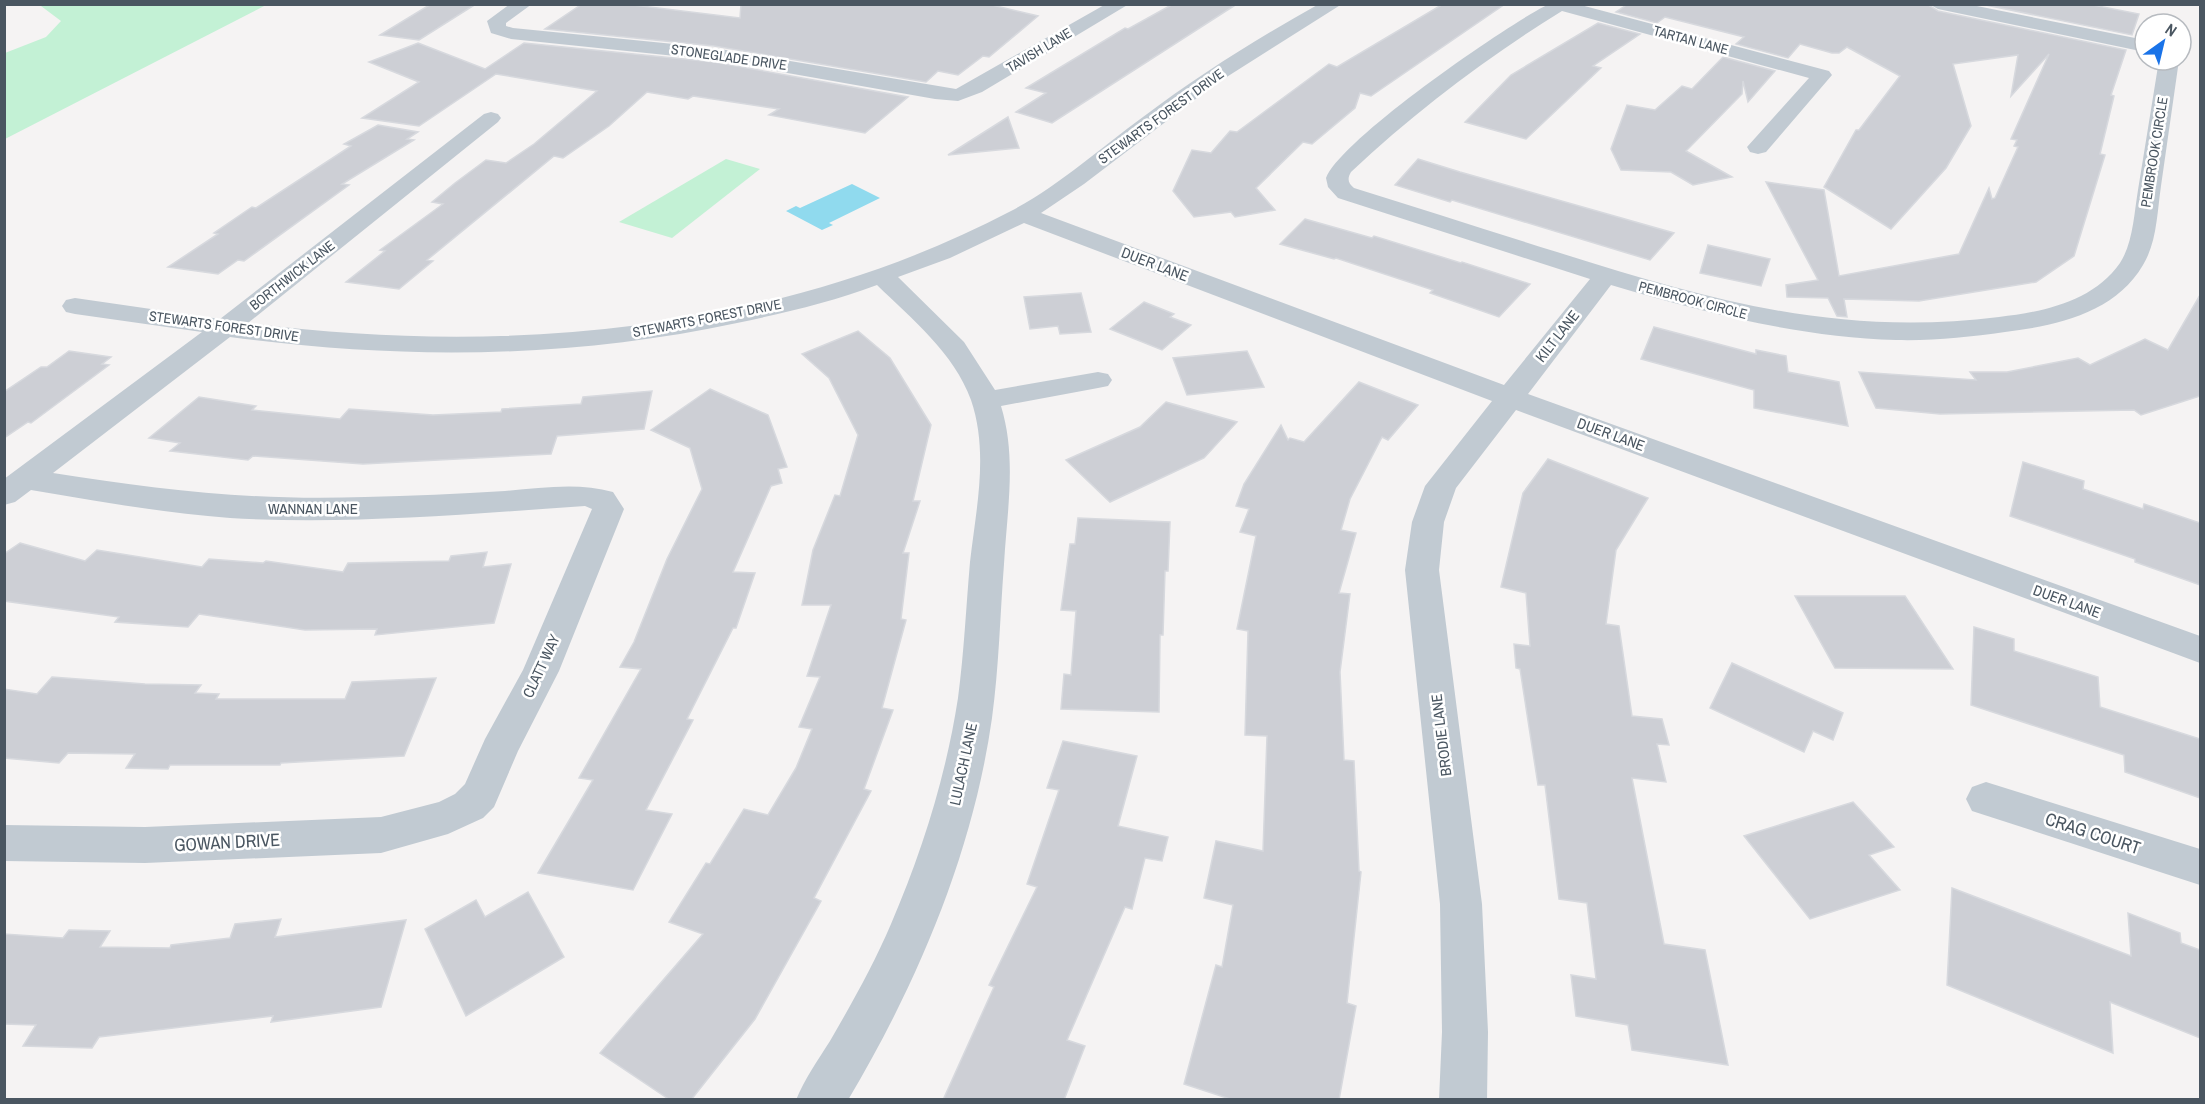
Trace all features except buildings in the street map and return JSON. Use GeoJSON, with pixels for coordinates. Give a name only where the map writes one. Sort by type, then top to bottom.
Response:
{"type":"FeatureCollection","features":[{"type":"Feature","properties":{"kind":"street","name":"STONEGLADE DRIVE"},"geometry":{"type":"LineString","coordinates":[[523,4],[496,21],[498,29],[511,33],[626,43],[714,54],[934,93],[958,95]]}},
{"type":"Feature","properties":{"kind":"street","name":"STEWARTS FOREST DRIVE"},"geometry":{"type":"LineString","coordinates":[[75,306],[337,341],[430,345],[569,342],[730,317],[882,276],[969,240],[1022,214],[1177,101],[1294,25],[1332,4]]}},
{"type":"Feature","properties":{"kind":"street"},"geometry":{"type":"LineString","coordinates":[[1938,4],[2133,44]]}},
{"type":"Feature","properties":{"kind":"street","name":"TARTAN LANE"},"geometry":{"type":"LineString","coordinates":[[1559,5],[1822,75],[1758,147]]}},
{"type":"Feature","properties":{"kind":"street","name":"PEMBROOK CIRCLE"},"geometry":{"type":"LineString","coordinates":[[1559,5],[1490,48],[1416,101],[1343,167],[1337,174],[1338,187],[1346,193],[1675,298],[1737,314],[1840,329],[1890,333],[1950,331],[1997,326],[2038,319],[2093,300],[2115,286],[2131,268],[2139,249],[2167,72]]}},
{"type":"Feature","properties":{"kind":"street"},"geometry":{"type":"LineString","coordinates":[[1082,7],[1111,9]]}},
{"type":"Feature","properties":{"kind":"street","name":"TAVISH LANE"},"geometry":{"type":"LineString","coordinates":[[958,95],[975,88],[1111,9]]}},
{"type":"Feature","properties":{"kind":"street","name":"BORTHWICK LANE"},"geometry":{"type":"LineString","coordinates":[[15,487],[226,327],[491,118]]}},
{"type":"Feature","properties":{"kind":"street","name":"DUER LANE"},"geometry":{"type":"LineString","coordinates":[[1022,214],[1509,397],[2200,650]]}},
{"type":"Feature","properties":{"kind":"street","name":"LULACH LANE"},"geometry":{"type":"LineString","coordinates":[[820,1100],[877,1003],[923,898],[951,823],[970,741],[977,688],[994,477],[993,433],[984,400],[964,361],[942,334],[882,276]]}},
{"type":"Feature","properties":{"kind":"street","name":"KILT LANE"},"geometry":{"type":"LineString","coordinates":[[1509,397],[1605,276]]}},
{"type":"Feature","properties":{"kind":"street"},"geometry":{"type":"LineString","coordinates":[[984,400],[1098,380]]}},
{"type":"Feature","properties":{"kind":"street","name":"BRODIE LANE"},"geometry":{"type":"LineString","coordinates":[[1463,1100],[1465,1032],[1461,903],[1422,570],[1428,522],[1441,486],[1509,397]]}},
{"type":"Feature","properties":{"kind":"street","name":"WANNAN LANE"},"geometry":{"type":"LineString","coordinates":[[15,487],[230,507],[332,509],[430,507],[566,496],[602,499]]}},
{"type":"Feature","properties":{"kind":"street","name":"CLATT WAY"},"geometry":{"type":"LineString","coordinates":[[448,817],[469,806],[480,795],[499,750],[541,671],[608,509],[602,499]]}},
{"type":"Feature","properties":{"kind":"street","name":"CRAG COURT"},"geometry":{"type":"LineString","coordinates":[[1986,799],[2200,867]]}},
{"type":"Feature","properties":{"kind":"street","name":"GOWAN DRIVE"},"geometry":{"type":"LineString","coordinates":[[4,843],[145,845],[381,835],[448,817]]}},
{"type":"Feature","properties":{"kind":"green space"},"geometry":{"type":"Polygon","coordinates":[[[266,5],[5,139],[5,53],[46,37],[61,21],[41,6],[266,5]]]}},
{"type":"Feature","properties":{"kind":"green space"},"geometry":{"type":"Polygon","coordinates":[[[726,159],[760,169],[672,238],[619,222],[726,159]]]}},
{"type":"Feature","properties":{"kind":"water"},"geometry":{"type":"Polygon","coordinates":[[[852,184],[880,198],[829,223],[833,225],[822,230],[786,211],[796,206],[800,208],[852,184]]]}}]}
